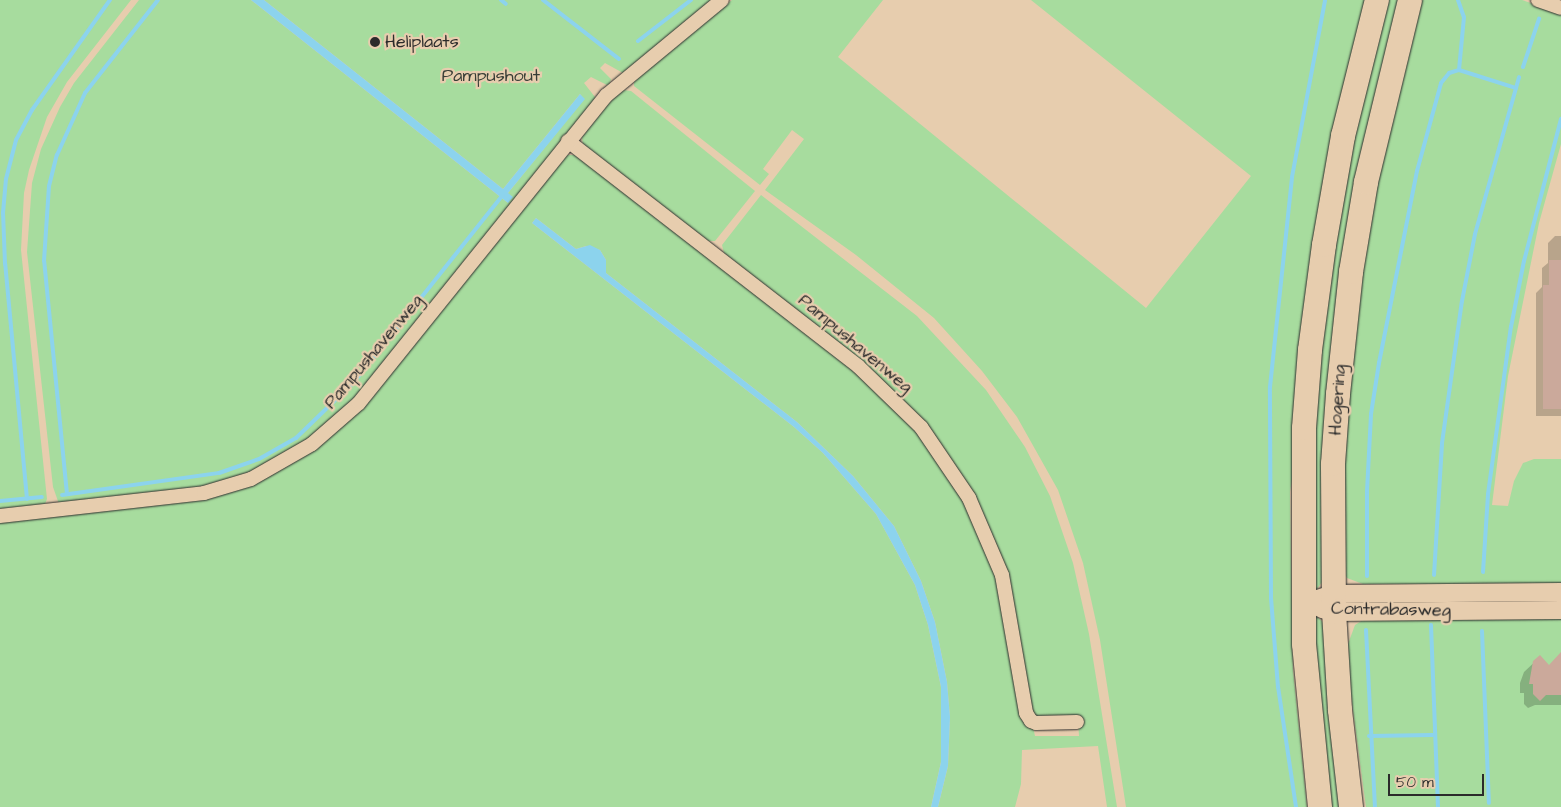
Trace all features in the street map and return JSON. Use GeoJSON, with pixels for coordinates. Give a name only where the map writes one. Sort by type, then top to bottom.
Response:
{"type":"FeatureCollection","features":[{"type":"Feature","properties":{"kind":"highway","name":"Hogering"},"geometry":{"type":"LineString","coordinates":[[1320,807],[1306,681],[1302,604],[1302,485],[1310,350],[1343,136],[1377,0]]}},
{"type":"Feature","properties":{"kind":"highway","name":"Hogering"},"geometry":{"type":"LineString","coordinates":[[1351,807],[1340,710],[1334,603],[1334,464],[1350,282],[1374,143],[1410,0]]}},
{"type":"Feature","properties":{"kind":"street","name":"Pampushavenweg"},"geometry":{"type":"LineString","coordinates":[[0,516],[204,493],[251,479],[286,462],[336,426],[359,403],[568,141],[607,95],[722,0]]}},
{"type":"Feature","properties":{"kind":"street"},"geometry":{"type":"LineString","coordinates":[[1538,0],[1561,8]]}},
{"type":"Feature","properties":{"kind":"street","name":"Pampushavenweg"},"geometry":{"type":"LineString","coordinates":[[568,141],[858,366],[921,427],[969,498],[1002,575],[1026,713],[1031,721],[1036,723],[1077,722]]}},
{"type":"Feature","properties":{"kind":"street","name":"Contrabasweg"},"geometry":{"type":"LineString","coordinates":[[1302,604],[1561,592]]}},
{"type":"Feature","properties":{"kind":"street","name":"Contrabasweg"},"geometry":{"type":"LineString","coordinates":[[1334,603],[1561,610]]}},
{"type":"Feature","properties":{"kind":"green space"},"geometry":{"type":"Polygon","coordinates":[[[0,0],[131,0],[67,82],[47,117],[29,170],[24,193],[21,250],[47,499],[45,504],[0,511],[0,0]]]}},
{"type":"Feature","properties":{"kind":"green space","name":"Pampushout"},"geometry":{"type":"Polygon","coordinates":[[[139,0],[251,0],[508,203],[508,193],[584,99],[580,94],[503,189],[264,0],[714,0],[623,73],[605,63],[600,68],[611,79],[609,86],[591,77],[584,83],[595,97],[594,102],[354,400],[311,437],[262,468],[205,487],[59,504],[53,487],[27,252],[32,183],[41,149],[60,107],[74,83],[139,0]]]}},
{"type":"Feature","properties":{"kind":"green space"},"geometry":{"type":"Polygon","coordinates":[[[732,0],[883,0],[838,57],[1146,308],[1251,176],[1031,0],[1371,0],[1290,492],[1293,670],[1307,807],[1126,807],[1100,640],[1083,563],[1058,490],[1017,417],[982,371],[934,318],[856,255],[765,190],[804,139],[792,130],[763,169],[769,174],[760,185],[634,86],[634,80],[656,58],[732,0]]]}},
{"type":"Feature","properties":{"kind":"green space"},"geometry":{"type":"Polygon","coordinates":[[[1384,0],[1400,0],[1323,465],[1322,582],[1317,589],[1314,589],[1311,496],[1325,272],[1384,0]]]}},
{"type":"Feature","properties":{"kind":"green space"},"geometry":{"type":"Polygon","coordinates":[[[1416,0],[1522,0],[1561,13],[1561,144],[1539,223],[1508,376],[1492,505],[1508,506],[1514,481],[1523,463],[1534,459],[1561,459],[1561,588],[1517,584],[1363,584],[1347,578],[1343,571],[1342,495],[1353,291],[1416,0]]]}},
{"type":"Feature","properties":{"kind":"green space"},"geometry":{"type":"Polygon","coordinates":[[[623,90],[631,91],[755,191],[715,241],[708,241],[583,146],[582,137],[612,99],[623,90]]]}},
{"type":"Feature","properties":{"kind":"green space"},"geometry":{"type":"Polygon","coordinates":[[[567,155],[576,155],[856,371],[902,414],[953,478],[999,578],[1035,736],[1079,736],[1078,719],[1033,718],[1013,612],[972,495],[862,363],[724,253],[722,245],[761,195],[917,316],[986,390],[1025,447],[1050,496],[1073,563],[1089,634],[1117,807],[1107,807],[1098,746],[1022,750],[1021,784],[1015,807],[938,807],[948,766],[950,717],[947,682],[935,622],[921,581],[894,526],[853,476],[797,422],[606,273],[606,260],[600,250],[586,246],[576,249],[536,218],[532,223],[794,427],[823,453],[876,514],[915,585],[928,625],[941,687],[941,762],[931,807],[0,807],[0,521],[263,480],[319,447],[363,406],[567,155]]]}},
{"type":"Feature","properties":{"kind":"green space"},"geometry":{"type":"Polygon","coordinates":[[[1561,613],[1561,807],[1366,807],[1349,681],[1348,644],[1355,625],[1363,620],[1561,613]]]}},
{"type":"Feature","properties":{"kind":"green space"},"geometry":{"type":"Polygon","coordinates":[[[1312,616],[1316,616],[1325,624],[1342,807],[1325,807],[1312,616]]]}},
{"type":"Feature","properties":{"kind":"water"},"geometry":{"type":"Polygon","coordinates":[[[251,0],[264,0],[503,189],[580,94],[585,99],[508,193],[513,197],[508,203],[251,0]]]}},
{"type":"Feature","properties":{"kind":"water"},"geometry":{"type":"Polygon","coordinates":[[[536,218],[576,249],[590,245],[600,250],[606,260],[606,273],[797,422],[853,476],[894,526],[921,581],[935,622],[947,682],[950,717],[948,766],[938,807],[931,807],[941,762],[941,687],[928,625],[915,585],[876,514],[823,453],[794,427],[532,223],[536,218]]]}},
{"type":"Feature","properties":{"kind":"building"},"geometry":{"type":"Polygon","coordinates":[[[1549,260],[1561,260],[1561,409],[1543,409],[1543,285],[1549,285],[1549,260]]]}},
{"type":"Feature","properties":{"kind":"building"},"geometry":{"type":"Polygon","coordinates":[[[1561,652],[1561,695],[1546,695],[1540,701],[1533,694],[1533,684],[1529,684],[1533,661],[1540,655],[1549,665],[1561,652]]]}},
{"type":"Feature","properties":{"kind":"waterway"},"geometry":{"type":"LineString","coordinates":[[27,499],[5,264],[3,213],[6,179],[16,140],[32,110],[110,0]]}},
{"type":"Feature","properties":{"kind":"waterway"},"geometry":{"type":"LineString","coordinates":[[67,494],[44,261],[49,186],[57,155],[85,93],[158,0]]}},
{"type":"Feature","properties":{"kind":"waterway"},"geometry":{"type":"LineString","coordinates":[[501,0],[506,4]]}},
{"type":"Feature","properties":{"kind":"waterway"},"geometry":{"type":"LineString","coordinates":[[543,0],[619,59]]}},
{"type":"Feature","properties":{"kind":"waterway"},"geometry":{"type":"LineString","coordinates":[[638,41],[691,0]]}},
{"type":"Feature","properties":{"kind":"waterway"},"geometry":{"type":"LineString","coordinates":[[1296,807],[1278,687],[1271,598],[1270,387],[1292,177],[1325,0]]}},
{"type":"Feature","properties":{"kind":"waterway"},"geometry":{"type":"LineString","coordinates":[[1458,0],[1464,17],[1459,70],[1516,88]]}},
{"type":"Feature","properties":{"kind":"waterway"},"geometry":{"type":"LineString","coordinates":[[1523,67],[1539,19]]}},
{"type":"Feature","properties":{"kind":"waterway"},"geometry":{"type":"LineString","coordinates":[[1367,576],[1367,491],[1371,414],[1379,363],[1417,171],[1441,83],[1449,73],[1459,70]]}},
{"type":"Feature","properties":{"kind":"waterway"},"geometry":{"type":"LineString","coordinates":[[1434,575],[1442,443],[1462,301],[1475,234],[1519,77]]}},
{"type":"Feature","properties":{"kind":"waterway"},"geometry":{"type":"LineString","coordinates":[[1483,572],[1488,494],[1511,327],[1524,261],[1561,119]]}},
{"type":"Feature","properties":{"kind":"waterway"},"geometry":{"type":"LineString","coordinates":[[62,495],[219,473],[259,459],[296,438],[354,382],[503,195]]}},
{"type":"Feature","properties":{"kind":"waterway"},"geometry":{"type":"LineString","coordinates":[[0,501],[42,497]]}},
{"type":"Feature","properties":{"kind":"waterway"},"geometry":{"type":"LineString","coordinates":[[1431,625],[1438,807]]}},
{"type":"Feature","properties":{"kind":"waterway"},"geometry":{"type":"LineString","coordinates":[[1366,630],[1375,807]]}},
{"type":"Feature","properties":{"kind":"waterway"},"geometry":{"type":"LineString","coordinates":[[1482,631],[1489,803]]}},
{"type":"Feature","properties":{"kind":"waterway"},"geometry":{"type":"LineString","coordinates":[[1369,736],[1433,735]]}},
{"type":"Feature","properties":{"kind":"place","name":"Heliplaats"},"geometry":{"type":"Point","coordinates":[375,42]}}]}
